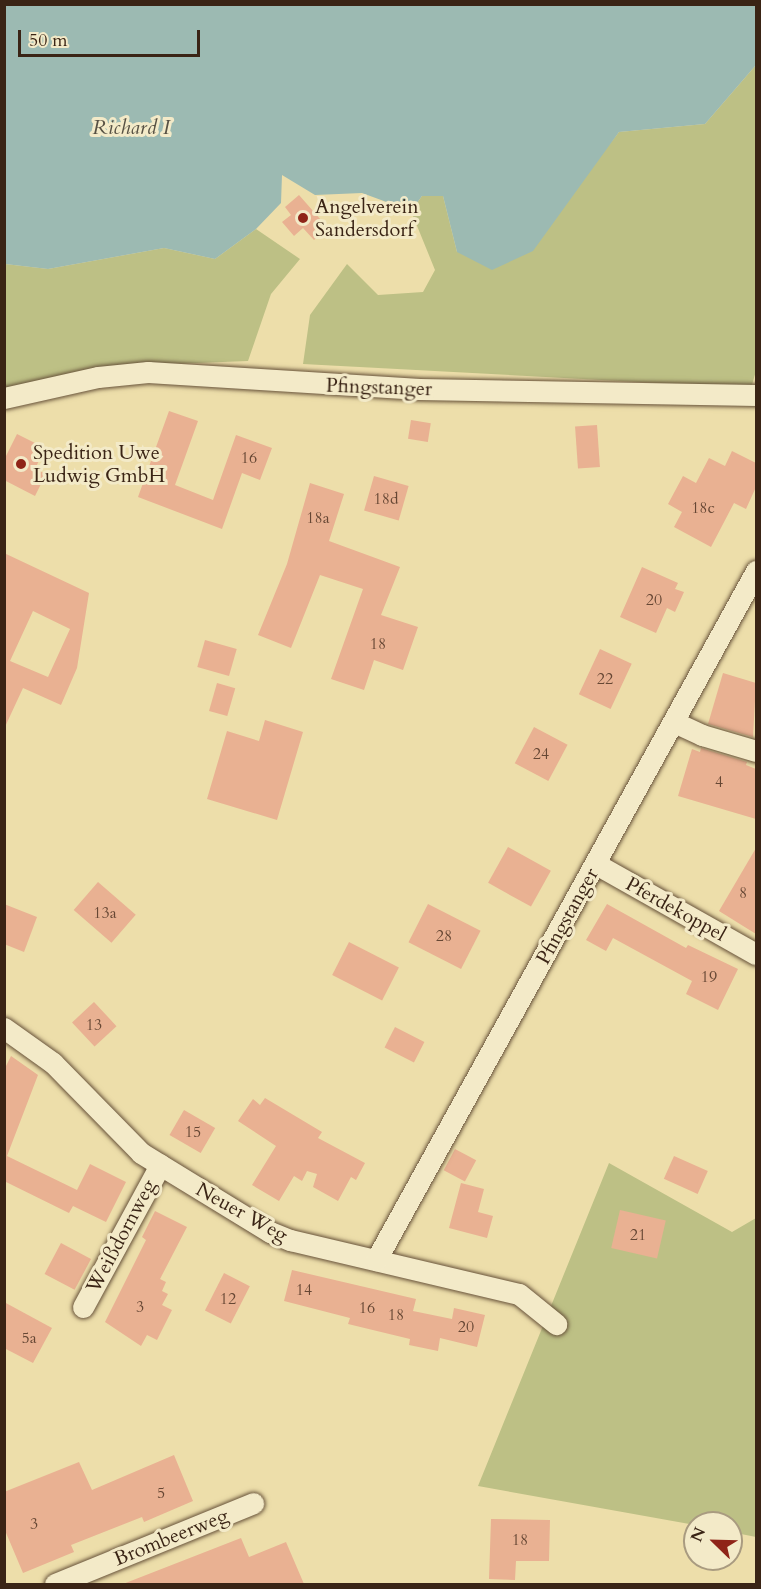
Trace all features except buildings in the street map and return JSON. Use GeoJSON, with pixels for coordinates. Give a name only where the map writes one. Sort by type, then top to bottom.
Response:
{"type":"FeatureCollection","features":[{"type":"Feature","properties":{"kind":"street","name":"Pfingstanger"},"geometry":{"type":"LineString","coordinates":[[4,398],[98,377],[148,372],[419,389],[756,396]]}},
{"type":"Feature","properties":{"kind":"street","name":"Pfingstanger"},"geometry":{"type":"LineString","coordinates":[[376,1260],[756,571]]}},
{"type":"Feature","properties":{"kind":"street"},"geometry":{"type":"LineString","coordinates":[[674,722],[702,735],[756,751]]}},
{"type":"Feature","properties":{"kind":"street","name":"Pferdekoppel"},"geometry":{"type":"LineString","coordinates":[[596,864],[756,954]]}},
{"type":"Feature","properties":{"kind":"street","name":"Neuer Weg"},"geometry":{"type":"LineString","coordinates":[[4,1028],[53,1063],[126,1141],[160,1165],[280,1237],[519,1294],[556,1324]]}},
{"type":"Feature","properties":{"kind":"street","name":"Weißdornweg"},"geometry":{"type":"LineString","coordinates":[[83,1307],[160,1165]]}},
{"type":"Feature","properties":{"kind":"street","name":"Brombeerweg"},"geometry":{"type":"LineString","coordinates":[[55,1584],[253,1503]]}},
{"type":"Feature","properties":{"kind":"green space"},"geometry":{"type":"Polygon","coordinates":[[[756,65],[756,371],[751,388],[303,364],[310,315],[347,264],[378,295],[423,292],[435,270],[411,211],[422,196],[443,196],[457,252],[588,172],[619,132],[705,124],[756,65]]]}},
{"type":"Feature","properties":{"kind":"green space"},"geometry":{"type":"Polygon","coordinates":[[[256,229],[300,259],[271,294],[248,361],[120,366],[5,389],[5,264],[48,269],[164,248],[215,259],[256,229]]]}},
{"type":"Feature","properties":{"kind":"green space"},"geometry":{"type":"Polygon","coordinates":[[[609,1163],[732,1232],[756,1218],[756,1537],[743,1534],[743,1511],[683,1511],[683,1523],[478,1486],[609,1163]]]}},
{"type":"Feature","properties":{"kind":"water","name":"Richard I"},"geometry":{"type":"Polygon","coordinates":[[[5,4],[755,5],[756,65],[705,124],[619,132],[533,251],[492,270],[457,252],[443,196],[422,196],[411,211],[362,193],[315,195],[282,175],[281,203],[256,229],[215,259],[164,248],[48,269],[5,264],[5,4]]]}},
{"type":"Feature","properties":{"kind":"place","name":"Angelverein Sandersdorf"},"geometry":{"type":"Point","coordinates":[303,218]}},
{"type":"Feature","properties":{"kind":"place","name":"Spedition Uwe Ludwig GmbH"},"geometry":{"type":"Point","coordinates":[21,464]}}]}
